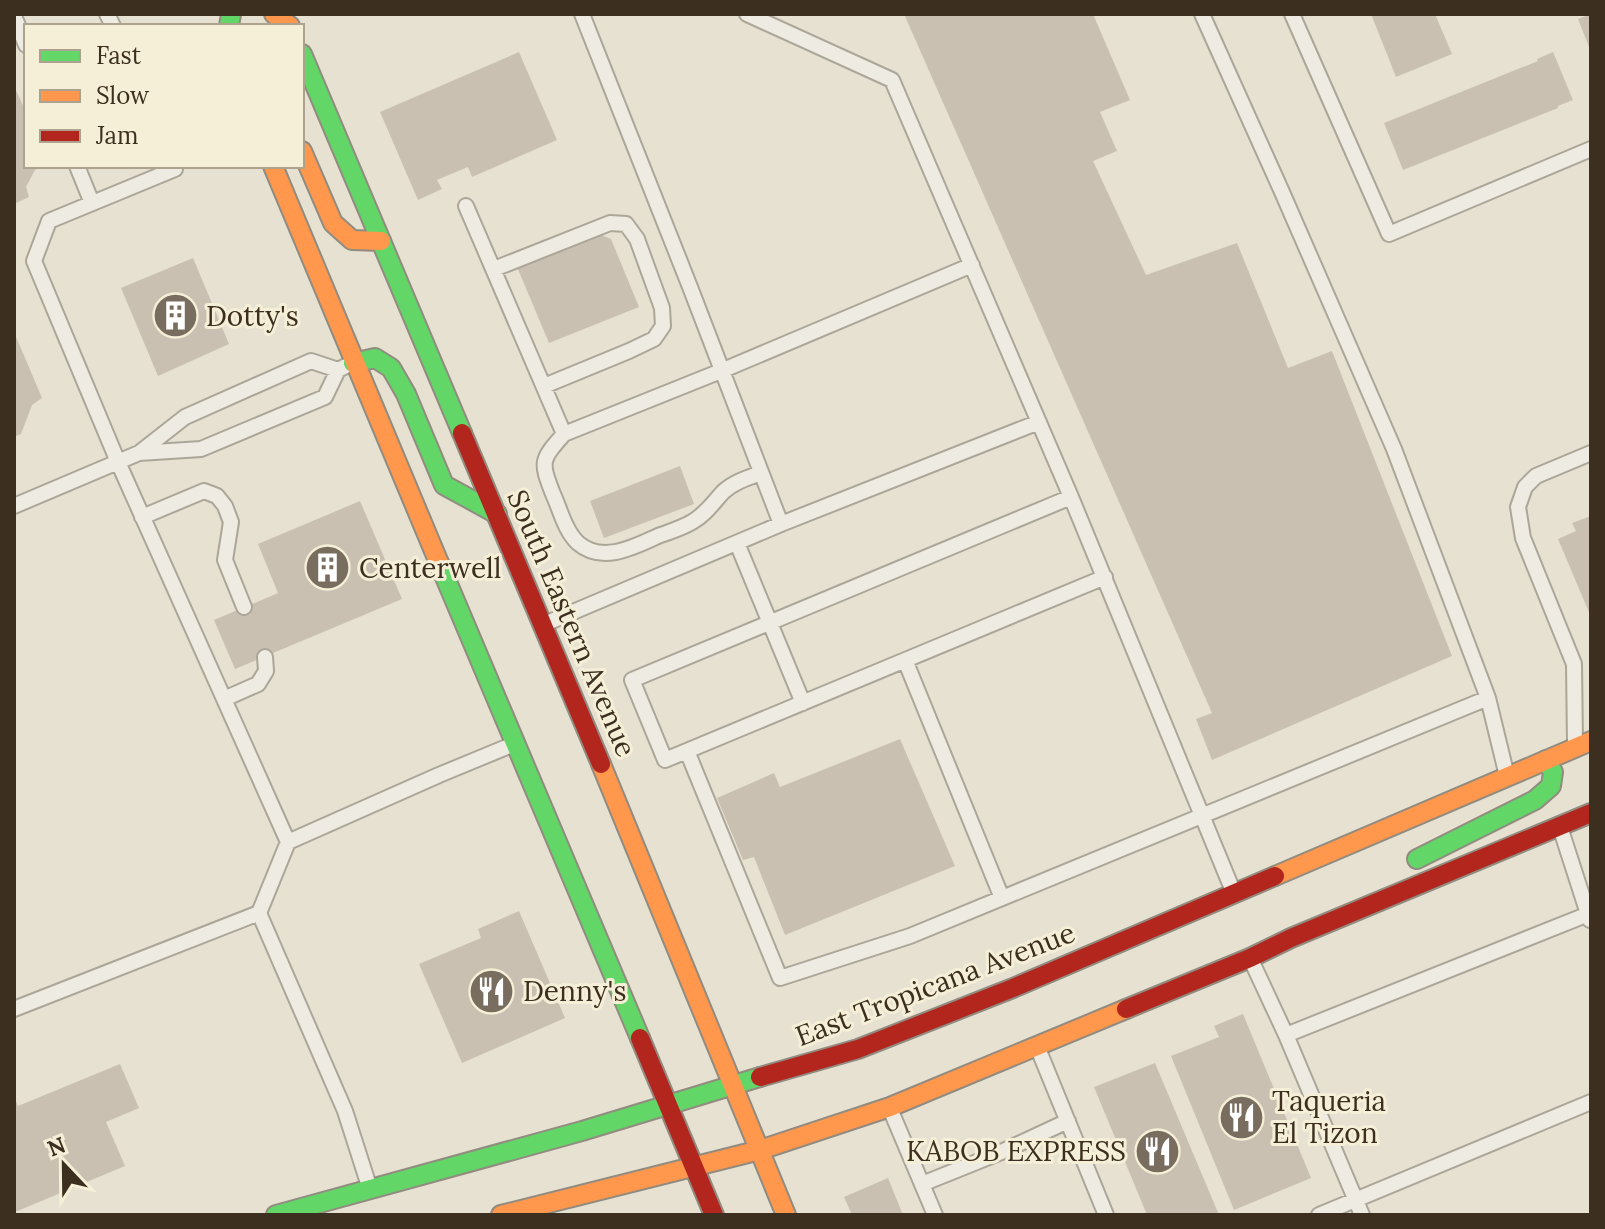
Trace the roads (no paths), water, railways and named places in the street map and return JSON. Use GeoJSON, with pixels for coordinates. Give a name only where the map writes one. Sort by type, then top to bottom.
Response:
{"type":"FeatureCollection","features":[{"type":"Feature","properties":{"kind":"main road","name":"South Eastern Avenue"},"geometry":{"type":"LineString","coordinates":[[304,59],[543,624],[786,1215]]}},
{"type":"Feature","properties":{"kind":"main road"},"geometry":{"type":"LineString","coordinates":[[304,156],[333,223],[352,240],[381,241]]}},
{"type":"Feature","properties":{"kind":"main road"},"geometry":{"type":"LineString","coordinates":[[274,168],[346,366],[515,744],[714,1215]]}},
{"type":"Feature","properties":{"kind":"main road"},"geometry":{"type":"LineString","coordinates":[[346,366],[375,358],[391,368],[406,394],[444,485],[497,514]]}},
{"type":"Feature","properties":{"kind":"main road","name":"East Tropicana Avenue"},"geometry":{"type":"LineString","coordinates":[[276,1215],[582,1131],[858,1049],[1013,988],[1583,744]]}},
{"type":"Feature","properties":{"kind":"main road"},"geometry":{"type":"LineString","coordinates":[[1402,867],[1535,800],[1551,786],[1553,772],[1546,760]]}},
{"type":"Feature","properties":{"kind":"main road"},"geometry":{"type":"LineString","coordinates":[[501,1215],[760,1150],[890,1107],[1559,826],[1572,807],[1586,806]]}},
{"type":"Feature","properties":{"kind":"main road"},"geometry":{"type":"LineString","coordinates":[[1291,938],[1368,886]]}},
{"type":"Feature","properties":{"kind":"lane"},"geometry":{"type":"LineString","coordinates":[[582,14],[781,524]]}},
{"type":"Feature","properties":{"kind":"lane"},"geometry":{"type":"LineString","coordinates":[[747,14],[892,80],[1105,577],[1235,894]]}},
{"type":"Feature","properties":{"kind":"lane"},"geometry":{"type":"LineString","coordinates":[[1202,14],[1394,449],[1488,698],[1508,776]]}},
{"type":"Feature","properties":{"kind":"lane"},"geometry":{"type":"LineString","coordinates":[[1292,14],[1389,234],[1591,149]]}},
{"type":"Feature","properties":{"kind":"lane"},"geometry":{"type":"LineString","coordinates":[[14,16],[24,40]]}},
{"type":"Feature","properties":{"kind":"lane"},"geometry":{"type":"LineString","coordinates":[[78,168],[92,203]]}},
{"type":"Feature","properties":{"kind":"lane"},"geometry":{"type":"LineString","coordinates":[[175,168],[49,221],[34,261],[142,517],[288,842]]}},
{"type":"Feature","properties":{"kind":"lane"},"geometry":{"type":"LineString","coordinates":[[466,206],[564,434]]}},
{"type":"Feature","properties":{"kind":"lane"},"geometry":{"type":"LineString","coordinates":[[494,269],[610,223],[626,224],[637,239],[662,308],[663,326],[654,339],[544,386]]}},
{"type":"Feature","properties":{"kind":"lane"},"geometry":{"type":"LineString","coordinates":[[761,473],[736,482],[708,511],[691,522],[628,549],[609,553],[595,552],[580,545],[571,535],[544,471],[547,454],[564,434],[972,265]]}},
{"type":"Feature","properties":{"kind":"lane"},"geometry":{"type":"LineString","coordinates":[[14,506],[139,453],[185,417],[311,361],[346,366],[325,397],[201,449],[139,453]]}},
{"type":"Feature","properties":{"kind":"lane"},"geometry":{"type":"LineString","coordinates":[[543,624],[781,524],[1039,422]]}},
{"type":"Feature","properties":{"kind":"lane"},"geometry":{"type":"LineString","coordinates":[[1583,744],[1574,664],[1523,538],[1518,507],[1525,487],[1536,476],[1591,453]]}},
{"type":"Feature","properties":{"kind":"lane"},"geometry":{"type":"LineString","coordinates":[[142,517],[204,491],[217,496],[231,522],[225,560],[244,607]]}},
{"type":"Feature","properties":{"kind":"lane"},"geometry":{"type":"LineString","coordinates":[[1071,497],[632,680],[665,760],[1105,577]]}},
{"type":"Feature","properties":{"kind":"lane"},"geometry":{"type":"LineString","coordinates":[[737,543],[803,703]]}},
{"type":"Feature","properties":{"kind":"lane"},"geometry":{"type":"LineString","coordinates":[[224,699],[258,684],[266,671],[265,657]]}},
{"type":"Feature","properties":{"kind":"lane"},"geometry":{"type":"LineString","coordinates":[[905,660],[1002,898]]}},
{"type":"Feature","properties":{"kind":"lane"},"geometry":{"type":"LineString","coordinates":[[687,751],[780,978],[910,936],[1488,698]]}},
{"type":"Feature","properties":{"kind":"lane"},"geometry":{"type":"LineString","coordinates":[[370,1190],[345,1111],[259,913],[288,842],[515,744]]}},
{"type":"Feature","properties":{"kind":"lane"},"geometry":{"type":"LineString","coordinates":[[1286,1035],[1590,917],[1559,826]]}},
{"type":"Feature","properties":{"kind":"lane"},"geometry":{"type":"LineString","coordinates":[[14,1009],[259,913]]}},
{"type":"Feature","properties":{"kind":"lane"},"geometry":{"type":"LineString","coordinates":[[1250,958],[1359,1208]]}},
{"type":"Feature","properties":{"kind":"lane"},"geometry":{"type":"LineString","coordinates":[[1037,1047],[1106,1215]]}},
{"type":"Feature","properties":{"kind":"lane"},"geometry":{"type":"LineString","coordinates":[[1319,1215],[1359,1208],[1591,1102]]}},
{"type":"Feature","properties":{"kind":"lane"},"geometry":{"type":"LineString","coordinates":[[890,1107],[935,1215]]}},
{"type":"Feature","properties":{"kind":"lane"},"geometry":{"type":"LineString","coordinates":[[922,1184],[1068,1121]]}},
{"type":"Feature","properties":{"kind":"place","name":"Dotty's"},"geometry":{"type":"Point","coordinates":[175,316]}},
{"type":"Feature","properties":{"kind":"place","name":"Centerwell"},"geometry":{"type":"Point","coordinates":[328,568]}},
{"type":"Feature","properties":{"kind":"place","name":"Denny's"},"geometry":{"type":"Point","coordinates":[492,991]}},
{"type":"Feature","properties":{"kind":"place","name":"Taqueria El Tizon"},"geometry":{"type":"Point","coordinates":[1241,1117]}},
{"type":"Feature","properties":{"kind":"place","name":"KABOB EXPRESS"},"geometry":{"type":"Point","coordinates":[1157,1151]}}]}
